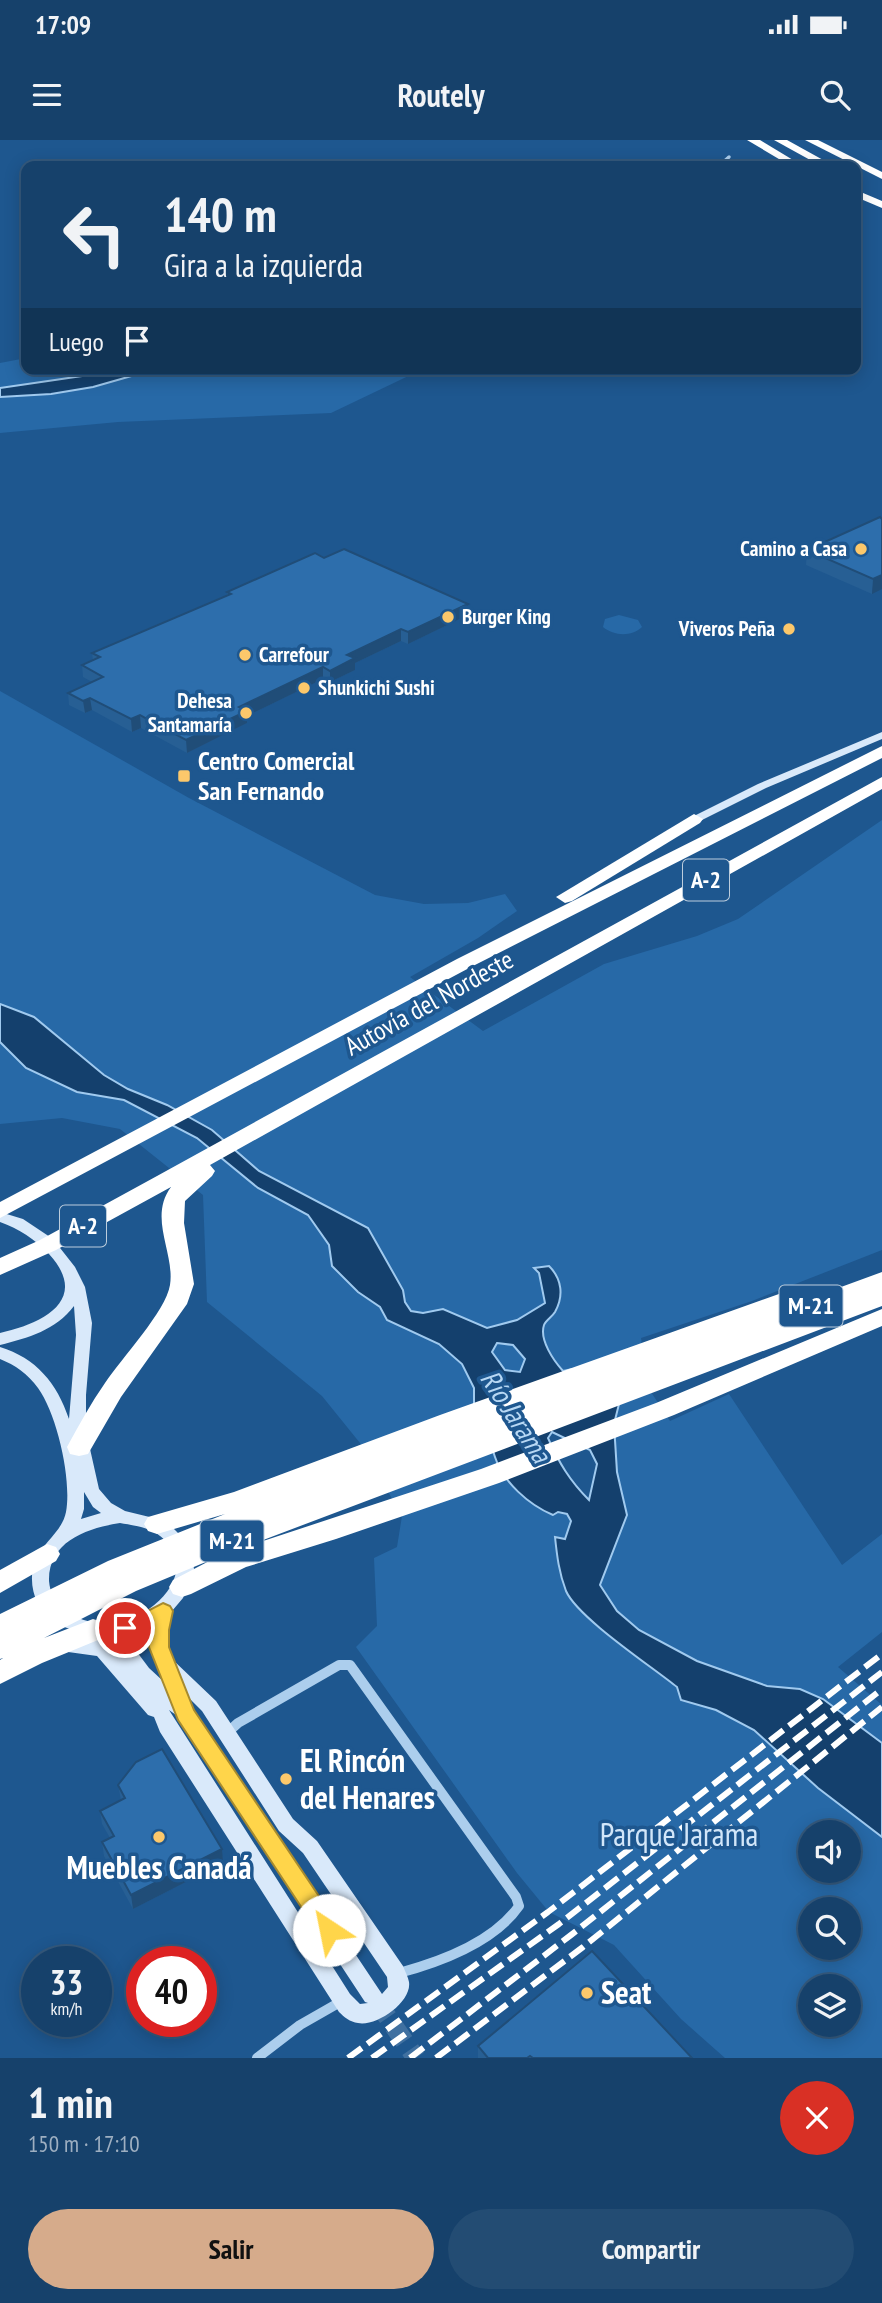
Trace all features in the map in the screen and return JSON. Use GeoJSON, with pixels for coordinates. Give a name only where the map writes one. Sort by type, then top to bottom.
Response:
{"type":"FeatureCollection","features":[{"type":"Feature","properties":{"kind":"highway"},"geometry":{"type":"LineString","coordinates":[[752,140],[792,161]]}},
{"type":"Feature","properties":{"kind":"highway"},"geometry":{"type":"LineString","coordinates":[[758,140],[793,161]]}},
{"type":"Feature","properties":{"kind":"highway"},"geometry":{"type":"LineString","coordinates":[[779,140],[820,161]]}},
{"type":"Feature","properties":{"kind":"highway"},"geometry":{"type":"LineString","coordinates":[[785,140],[821,161]]}},
{"type":"Feature","properties":{"kind":"highway"},"geometry":{"type":"LineString","coordinates":[[810,140],[852,161]]}},
{"type":"Feature","properties":{"kind":"highway"},"geometry":{"type":"LineString","coordinates":[[838,140],[882,163]]}},
{"type":"Feature","properties":{"kind":"highway"},"geometry":{"type":"LineString","coordinates":[[861,166],[882,176]]}},
{"type":"Feature","properties":{"kind":"highway"},"geometry":{"type":"LineString","coordinates":[[861,195],[882,205]]}},
{"type":"Feature","properties":{"kind":"highway","name":"Autovía del Nordeste"},"geometry":{"type":"LineString","coordinates":[[0,1211],[464,963],[882,751]]}},
{"type":"Feature","properties":{"kind":"highway","name":"Autovía del Nordeste"},"geometry":{"type":"LineString","coordinates":[[172,1187],[255,1132],[882,782]]}},
{"type":"Feature","properties":{"kind":"highway"},"geometry":{"type":"LineString","coordinates":[[464,963],[512,928],[695,820]]}},
{"type":"Feature","properties":{"kind":"highway"},"geometry":{"type":"LineString","coordinates":[[79,1447],[112,1391],[175,1304],[182,1284],[173,1223],[172,1187]]}},
{"type":"Feature","properties":{"kind":"highway","name":"A-2"},"geometry":{"type":"LineString","coordinates":[[0,1268],[172,1187]]}},
{"type":"Feature","properties":{"kind":"highway"},"geometry":{"type":"LineString","coordinates":[[163,1528],[240,1500],[460,1435],[741,1332],[882,1267]]}},
{"type":"Feature","properties":{"kind":"highway","name":"M-21"},"geometry":{"type":"LineString","coordinates":[[0,1626],[117,1568],[247,1516],[882,1280]]}},
{"type":"Feature","properties":{"kind":"highway","name":"M-21"},"geometry":{"type":"LineString","coordinates":[[741,1332],[882,1297]]}},
{"type":"Feature","properties":{"kind":"highway"},"geometry":{"type":"LineString","coordinates":[[185,1578],[490,1476],[665,1409],[882,1317]]}},
{"type":"Feature","properties":{"kind":"highway","name":"M-21"},"geometry":{"type":"LineString","coordinates":[[0,1648],[127,1584],[258,1530],[460,1435]]}},
{"type":"Feature","properties":{"kind":"highway"},"geometry":{"type":"LineString","coordinates":[[0,1583],[47,1554]]}},
{"type":"Feature","properties":{"kind":"highway"},"geometry":{"type":"LineString","coordinates":[[0,1673],[32,1655],[92,1629]]}},
{"type":"Feature","properties":{"kind":"street"},"geometry":{"type":"LineString","coordinates":[[725,161],[729,157]]}},
{"type":"Feature","properties":{"kind":"street"},"geometry":{"type":"LineString","coordinates":[[695,820],[762,786],[882,734]]}},
{"type":"Feature","properties":{"kind":"street"},"geometry":{"type":"LineString","coordinates":[[0,1217],[12,1220],[36,1233],[57,1251],[74,1279],[82,1300],[84,1324],[77,1399],[79,1447],[91,1494],[107,1510],[120,1516]]}},
{"type":"Feature","properties":{"kind":"street"},"geometry":{"type":"LineString","coordinates":[[0,1339],[27,1331],[62,1312],[73,1297],[74,1279]]}},
{"type":"Feature","properties":{"kind":"street"},"geometry":{"type":"LineString","coordinates":[[0,1353],[35,1372],[47,1388],[58,1413],[75,1499],[73,1519],[65,1535]]}},
{"type":"Feature","properties":{"kind":"street"},"geometry":{"type":"LineString","coordinates":[[186,1714],[92,1629],[57,1616],[46,1603],[40,1588],[40,1571],[52,1545],[65,1535],[86,1524],[120,1516],[137,1517],[163,1528],[183,1549],[185,1578],[163,1611],[158,1630],[164,1663],[186,1714],[372,1995]]}},
{"type":"Feature","properties":{"kind":"street"},"geometry":{"type":"LineString","coordinates":[[92,1629],[139,1625],[163,1611]]}},
{"type":"Feature","properties":{"kind":"street"},"geometry":{"type":"LineString","coordinates":[[32,1655],[77,1645],[102,1649],[167,1726],[342,2001],[360,2014],[374,2009],[396,1994],[400,1984],[396,1973],[310,1847],[286,1825],[209,1706],[164,1663]]}},
{"type":"Feature","properties":{"kind":"street"},"geometry":{"type":"LineString","coordinates":[[228,1732],[238,1723],[339,1665],[350,1665],[516,1897],[519,1906],[508,1920],[447,1957],[413,1970],[396,1973]]}},
{"type":"Feature","properties":{"kind":"street"},"geometry":{"type":"LineString","coordinates":[[143,1673],[167,1726]]}},
{"type":"Feature","properties":{"kind":"street"},"geometry":{"type":"LineString","coordinates":[[257,2058],[300,2025],[342,2001]]}},
{"type":"Feature","properties":{"kind":"green space"},"geometry":{"type":"Polygon","coordinates":[[[21,359],[21,375],[410,375],[331,413],[118,422],[0,433],[0,363],[21,359]]]}},
{"type":"Feature","properties":{"kind":"green space"},"geometry":{"type":"Polygon","coordinates":[[[619,615],[638,620],[642,627],[622,634],[603,627],[605,619],[619,615]]]}},
{"type":"Feature","properties":{"kind":"green space","name":"Parque Jarama"},"geometry":{"type":"Polygon","coordinates":[[[0,691],[189,798],[375,895],[424,904],[468,903],[505,894],[517,911],[478,938],[410,977],[483,1031],[604,964],[697,936],[738,919],[882,820],[882,1250],[752,1301],[641,1338],[649,1389],[670,1421],[729,1394],[842,1565],[882,1534],[882,1632],[838,1667],[882,1705],[882,2058],[725,2058],[681,2019],[614,1945],[549,1912],[517,1873],[356,1647],[377,1626],[374,1558],[397,1547],[402,1516],[360,1443],[322,1396],[207,1302],[203,1195],[120,1129],[62,1118],[0,1124],[0,691]],[[614,1424],[546,1426],[514,1488],[542,1510],[567,1515],[571,1521],[565,1539],[555,1538],[566,1591],[585,1615],[677,1687],[681,1700],[716,1710],[754,1730],[814,1784],[873,1737],[800,1689],[767,1686],[697,1661],[639,1630],[617,1611],[600,1584],[627,1515],[617,1472],[614,1424]]]}},
{"type":"Feature","properties":{"kind":"water"},"geometry":{"type":"Polygon","coordinates":[[[89,375],[135,375],[93,387],[51,394],[0,397],[0,388],[89,375]]]}},
{"type":"Feature","properties":{"kind":"water","name":"Río Jarama"},"geometry":{"type":"Polygon","coordinates":[[[0,1004],[34,1017],[104,1075],[212,1130],[259,1171],[368,1228],[403,1290],[405,1302],[411,1311],[423,1313],[443,1309],[487,1328],[517,1320],[545,1303],[539,1273],[534,1268],[549,1266],[557,1276],[560,1294],[555,1312],[544,1325],[548,1350],[563,1371],[572,1369],[620,1400],[614,1424],[617,1472],[627,1515],[600,1585],[617,1611],[639,1630],[697,1661],[767,1686],[800,1689],[823,1699],[882,1743],[882,1837],[818,1788],[754,1730],[716,1710],[681,1700],[677,1687],[600,1628],[573,1602],[562,1578],[555,1537],[565,1539],[571,1521],[567,1514],[558,1512],[553,1515],[544,1511],[526,1499],[511,1484],[495,1457],[487,1425],[474,1408],[474,1388],[462,1364],[439,1344],[387,1320],[380,1307],[358,1292],[332,1266],[329,1245],[308,1215],[258,1188],[197,1138],[124,1100],[77,1092],[26,1068],[0,1042],[0,1004]],[[497,1343],[492,1352],[505,1370],[520,1372],[525,1359],[513,1345],[497,1343]],[[552,1432],[548,1438],[571,1479],[589,1500],[597,1464],[590,1450],[552,1432]]]}},
{"type":"Feature","properties":{"kind":"building"},"geometry":{"type":"Polygon","coordinates":[[[880,517],[882,575],[873,579],[807,550],[880,517]]]}},
{"type":"Feature","properties":{"kind":"building","name":"Carrefour"},"geometry":{"type":"Polygon","coordinates":[[[344,549],[468,604],[408,632],[401,629],[347,655],[355,658],[330,671],[323,667],[239,707],[247,711],[186,740],[140,715],[131,719],[90,698],[83,701],[68,693],[103,677],[82,665],[100,657],[92,653],[231,594],[227,592],[315,553],[324,558],[344,549]]]}},
{"type":"Feature","properties":{"kind":"building","name":"Muebles Canadá"},"geometry":{"type":"Polygon","coordinates":[[[162,1749],[222,1849],[131,1895],[102,1842],[114,1836],[100,1811],[125,1798],[118,1785],[136,1762],[162,1749]]]}},
{"type":"Feature","properties":{"kind":"building","name":"Seat"},"geometry":{"type":"Polygon","coordinates":[[[592,1951],[692,2058],[488,2058],[478,2046],[592,1951]]]}},
{"type":"Feature","properties":{"kind":"tunnel"},"geometry":{"type":"LineString","coordinates":[[377,2002],[416,2058]]}},
{"type":"Feature","properties":{"kind":"railway"},"geometry":{"type":"LineString","coordinates":[[348,2058],[548,1912],[882,1654]]}},
{"type":"Feature","properties":{"kind":"railway"},"geometry":{"type":"LineString","coordinates":[[372,2058],[559,1924],[882,1672]]}},
{"type":"Feature","properties":{"kind":"railway"},"geometry":{"type":"LineString","coordinates":[[410,2058],[571,1935],[882,1689]]}},
{"type":"Feature","properties":{"kind":"railway"},"geometry":{"type":"LineString","coordinates":[[436,2058],[583,1947],[882,1707]]}},
{"type":"Feature","properties":{"kind":"place","name":"Camino a Casa"},"geometry":{"type":"Point","coordinates":[861,549]}},
{"type":"Feature","properties":{"kind":"place","name":"Burger King"},"geometry":{"type":"Point","coordinates":[448,617]}},
{"type":"Feature","properties":{"kind":"place","name":"Viveros Peña"},"geometry":{"type":"Point","coordinates":[789,629]}},
{"type":"Feature","properties":{"kind":"place","name":"Carrefour"},"geometry":{"type":"Point","coordinates":[245,655]}},
{"type":"Feature","properties":{"kind":"place","name":"Shunkichi Sushi"},"geometry":{"type":"Point","coordinates":[304,688]}},
{"type":"Feature","properties":{"kind":"place","name":"Dehesa Santamaría"},"geometry":{"type":"Point","coordinates":[246,713]}},
{"type":"Feature","properties":{"kind":"place","name":"Centro Comercial San Fernando"},"geometry":{"type":"Point","coordinates":[184,776]}},
{"type":"Feature","properties":{"kind":"place","name":"El Rincón del Henares"},"geometry":{"type":"Point","coordinates":[286,1779]}},
{"type":"Feature","properties":{"kind":"place","name":"Muebles Canadá"},"geometry":{"type":"Point","coordinates":[159,1837]}},
{"type":"Feature","properties":{"kind":"place","name":"Seat"},"geometry":{"type":"Point","coordinates":[587,1993]}},
{"type":"Feature","properties":{"kind":"route"},"geometry":{"type":"LineString","coordinates":[[125,1628],[139,1625],[163,1611],[158,1630],[159,1647],[186,1714],[329,1930]]}}]}
